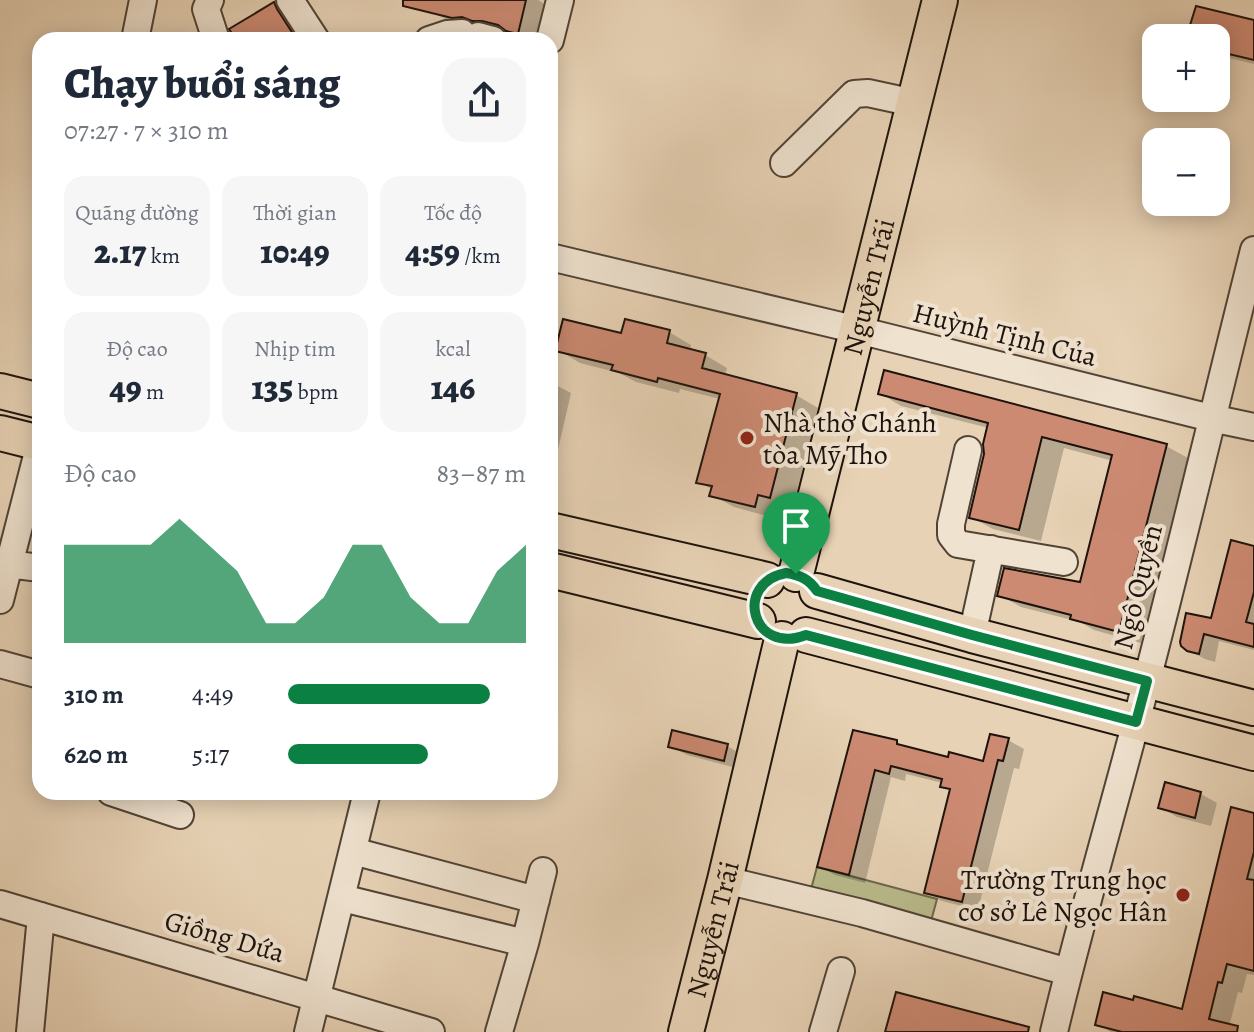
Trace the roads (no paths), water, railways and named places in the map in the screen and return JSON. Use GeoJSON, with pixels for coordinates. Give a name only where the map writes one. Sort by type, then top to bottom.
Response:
{"type":"FeatureCollection","features":[{"type":"Feature","properties":{"kind":"main road","name":"Nguyễn Trãi"},"geometry":{"type":"LineString","coordinates":[[794,582],[940,0]]}},
{"type":"Feature","properties":{"kind":"main road"},"geometry":{"type":"LineString","coordinates":[[0,391],[32,399]]}},
{"type":"Feature","properties":{"kind":"main road"},"geometry":{"type":"LineString","coordinates":[[0,433],[32,442]]}},
{"type":"Feature","properties":{"kind":"main road"},"geometry":{"type":"LineString","coordinates":[[558,532],[794,582],[972,635],[1254,708]]}},
{"type":"Feature","properties":{"kind":"main road"},"geometry":{"type":"LineString","coordinates":[[558,572],[1254,753]]}},
{"type":"Feature","properties":{"kind":"main road","name":"Nguyễn Trãi"},"geometry":{"type":"LineString","coordinates":[[794,582],[821,603],[820,615],[815,628],[782,632],[754,610],[755,600],[759,589],[794,582]]}},
{"type":"Feature","properties":{"kind":"main road","name":"Nguyễn Trãi"},"geometry":{"type":"LineString","coordinates":[[686,1032],[725,880],[782,632]]}},
{"type":"Feature","properties":{"kind":"street"},"geometry":{"type":"LineString","coordinates":[[137,32],[143,0]]}},
{"type":"Feature","properties":{"kind":"street"},"geometry":{"type":"LineString","coordinates":[[210,0],[206,9],[213,32]]}},
{"type":"Feature","properties":{"kind":"street"},"geometry":{"type":"LineString","coordinates":[[290,0],[311,32]]}},
{"type":"Feature","properties":{"kind":"street"},"geometry":{"type":"LineString","coordinates":[[552,32],[560,0]]}},
{"type":"Feature","properties":{"kind":"street"},"geometry":{"type":"LineString","coordinates":[[784,163],[854,94],[868,93],[914,103]]}},
{"type":"Feature","properties":{"kind":"street","name":"Ngô Quyền"},"geometry":{"type":"LineString","coordinates":[[1054,1032],[1147,681],[1254,250]]}},
{"type":"Feature","properties":{"kind":"street","name":"Huỳnh Tịnh Của"},"geometry":{"type":"LineString","coordinates":[[558,259],[1254,427]]}},
{"type":"Feature","properties":{"kind":"street"},"geometry":{"type":"LineString","coordinates":[[968,450],[951,524],[951,535],[958,544],[1064,562]]}},
{"type":"Feature","properties":{"kind":"street"},"geometry":{"type":"LineString","coordinates":[[0,600],[32,474]]}},
{"type":"Feature","properties":{"kind":"street"},"geometry":{"type":"LineString","coordinates":[[972,635],[991,549]]}},
{"type":"Feature","properties":{"kind":"street"},"geometry":{"type":"LineString","coordinates":[[8,564],[32,567]]}},
{"type":"Feature","properties":{"kind":"street"},"geometry":{"type":"LineString","coordinates":[[0,664],[32,673]]}},
{"type":"Feature","properties":{"kind":"street"},"geometry":{"type":"LineString","coordinates":[[135,800],[180,815]]}},
{"type":"Feature","properties":{"kind":"street"},"geometry":{"type":"LineString","coordinates":[[308,1032],[365,800]]}},
{"type":"Feature","properties":{"kind":"street"},"geometry":{"type":"LineString","coordinates":[[353,851],[536,900]]}},
{"type":"Feature","properties":{"kind":"street"},"geometry":{"type":"LineString","coordinates":[[499,1032],[543,871]]}},
{"type":"Feature","properties":{"kind":"street"},"geometry":{"type":"LineString","coordinates":[[725,880],[862,913],[1068,972]]}},
{"type":"Feature","properties":{"kind":"street"},"geometry":{"type":"LineString","coordinates":[[342,898],[525,943]]}},
{"type":"Feature","properties":{"kind":"street","name":"Giồng Dứa"},"geometry":{"type":"LineString","coordinates":[[0,904],[431,1032]]}},
{"type":"Feature","properties":{"kind":"street"},"geometry":{"type":"LineString","coordinates":[[30,1032],[41,916]]}},
{"type":"Feature","properties":{"kind":"street"},"geometry":{"type":"LineString","coordinates":[[823,1032],[841,971]]}},
{"type":"Feature","properties":{"kind":"place","name":"Nhà thờ Chánh tòa Mỹ Tho"},"geometry":{"type":"Point","coordinates":[747,438]}},
{"type":"Feature","properties":{"kind":"place","name":"Trường Trung học cơ sở Lê Ngọc Hân"},"geometry":{"type":"Point","coordinates":[1183,895]}}]}
